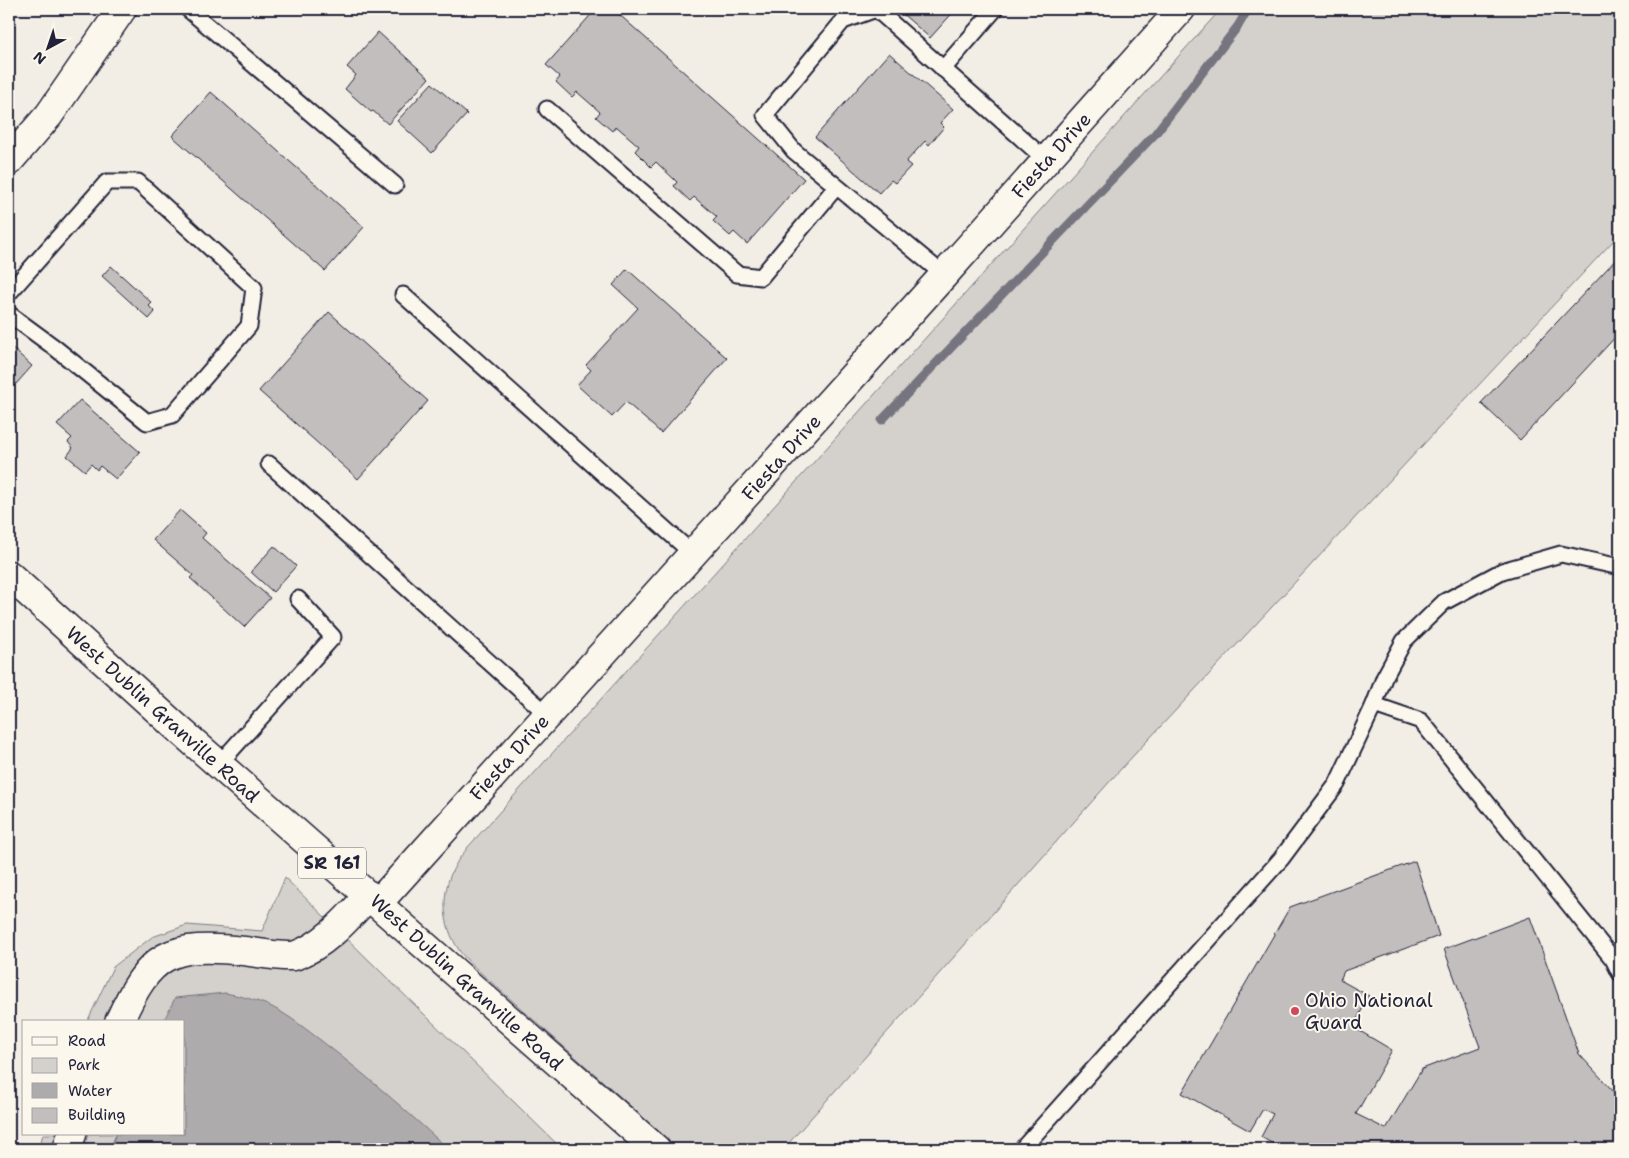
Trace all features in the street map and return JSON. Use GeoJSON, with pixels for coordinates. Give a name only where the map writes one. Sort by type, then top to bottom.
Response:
{"type":"FeatureCollection","features":[{"type":"Feature","properties":{"kind":"street"},"geometry":{"type":"LineString","coordinates":[[9,161],[49,116],[122,9]]}},
{"type":"Feature","properties":{"kind":"street","name":"Fiesta Drive"},"geometry":{"type":"LineString","coordinates":[[120,1020],[142,979],[151,968],[169,955],[183,950],[210,948],[294,956],[315,945],[373,899],[548,714],[944,276],[1181,9]]}},
{"type":"Feature","properties":{"kind":"street","name":"West Dublin Granville Road"},"geometry":{"type":"LineString","coordinates":[[9,575],[219,764],[656,1149]]}},
{"type":"Feature","properties":{"kind":"street"},"geometry":{"type":"LineString","coordinates":[[67,1149],[71,1136]]}},
{"type":"Feature","properties":{"kind":"lane"},"geometry":{"type":"LineString","coordinates":[[188,9],[395,185]]}},
{"type":"Feature","properties":{"kind":"lane"},"geometry":{"type":"LineString","coordinates":[[944,276],[794,151],[765,115],[843,22],[876,9],[1047,161]]}},
{"type":"Feature","properties":{"kind":"lane"},"geometry":{"type":"LineString","coordinates":[[943,69],[995,9]]}},
{"type":"Feature","properties":{"kind":"lane"},"geometry":{"type":"LineString","coordinates":[[547,109],[737,274],[762,277],[836,187]]}},
{"type":"Feature","properties":{"kind":"lane"},"geometry":{"type":"LineString","coordinates":[[9,294],[106,182],[138,182],[254,288],[249,326],[172,415],[147,422],[54,347],[9,314]]}},
{"type":"Feature","properties":{"kind":"lane"},"geometry":{"type":"LineString","coordinates":[[403,295],[693,554]]}},
{"type":"Feature","properties":{"kind":"lane"},"geometry":{"type":"LineString","coordinates":[[269,464],[548,714]]}},
{"type":"Feature","properties":{"kind":"lane"},"geometry":{"type":"LineString","coordinates":[[1022,1149],[1281,859],[1337,784],[1374,705],[1384,678],[1404,642],[1444,602],[1502,571],[1561,554],[1620,567]]}},
{"type":"Feature","properties":{"kind":"lane"},"geometry":{"type":"LineString","coordinates":[[219,764],[333,638],[298,599]]}},
{"type":"Feature","properties":{"kind":"lane"},"geometry":{"type":"LineString","coordinates":[[1374,705],[1421,721],[1613,959],[1620,973]]}},
{"type":"Feature","properties":{"kind":"green space"},"geometry":{"type":"Polygon","coordinates":[[[1221,9],[1620,9],[1620,244],[1614,240],[1120,770],[787,1145],[782,1149],[677,1149],[463,956],[453,940],[446,919],[445,897],[450,876],[468,847],[1221,9]]]}},
{"type":"Feature","properties":{"kind":"green space"},"geometry":{"type":"Polygon","coordinates":[[[285,878],[562,1149],[39,1149],[42,1136],[185,1136],[185,1020],[88,1020],[113,967],[152,937],[187,925],[262,931],[285,878]]]}},
{"type":"Feature","properties":{"kind":"water"},"geometry":{"type":"Polygon","coordinates":[[[225,993],[249,998],[279,1011],[323,1042],[371,1081],[448,1149],[110,1149],[115,1136],[185,1136],[185,1020],[164,1020],[175,998],[225,993]]]}},
{"type":"Feature","properties":{"kind":"building"},"geometry":{"type":"Polygon","coordinates":[[[596,9],[613,9],[804,179],[747,244],[734,232],[730,236],[713,221],[717,217],[694,197],[690,201],[674,186],[677,182],[656,162],[651,167],[635,151],[639,146],[616,126],[612,131],[596,117],[600,112],[577,92],[572,97],[556,82],[560,77],[546,65],[596,9]]]}},
{"type":"Feature","properties":{"kind":"building"},"geometry":{"type":"Polygon","coordinates":[[[897,9],[956,9],[930,38],[897,9]]]}},
{"type":"Feature","properties":{"kind":"building"},"geometry":{"type":"Polygon","coordinates":[[[378,32],[429,78],[388,124],[345,89],[356,75],[347,67],[378,32]]]}},
{"type":"Feature","properties":{"kind":"building"},"geometry":{"type":"Polygon","coordinates":[[[889,53],[953,109],[940,123],[944,127],[929,145],[925,141],[906,162],[911,166],[895,183],[891,180],[879,193],[815,137],[889,53]]]}},
{"type":"Feature","properties":{"kind":"building"},"geometry":{"type":"Polygon","coordinates":[[[432,83],[467,114],[432,153],[397,121],[432,83]]]}},
{"type":"Feature","properties":{"kind":"building"},"geometry":{"type":"Polygon","coordinates":[[[211,92],[364,227],[325,271],[172,136],[211,92]]]}},
{"type":"Feature","properties":{"kind":"building"},"geometry":{"type":"Polygon","coordinates":[[[1620,255],[1620,332],[1520,440],[1481,403],[1620,255]]]}},
{"type":"Feature","properties":{"kind":"building"},"geometry":{"type":"Polygon","coordinates":[[[111,266],[152,303],[149,306],[155,312],[149,319],[102,276],[111,266]]]}},
{"type":"Feature","properties":{"kind":"building"},"geometry":{"type":"Polygon","coordinates":[[[627,269],[727,358],[661,433],[626,402],[612,417],[577,385],[591,370],[586,365],[638,308],[613,285],[627,269]]]}},
{"type":"Feature","properties":{"kind":"building"},"geometry":{"type":"Polygon","coordinates":[[[329,312],[428,401],[358,479],[259,391],[329,312]]]}},
{"type":"Feature","properties":{"kind":"building"},"geometry":{"type":"Polygon","coordinates":[[[9,345],[32,366],[16,384],[9,378],[9,345]]]}},
{"type":"Feature","properties":{"kind":"building"},"geometry":{"type":"Polygon","coordinates":[[[80,400],[140,452],[116,479],[100,466],[97,470],[91,464],[85,471],[67,456],[73,448],[68,442],[72,438],[57,425],[80,400]]]}},
{"type":"Feature","properties":{"kind":"building"},"geometry":{"type":"Polygon","coordinates":[[[180,510],[206,533],[202,538],[270,598],[244,627],[190,578],[193,575],[153,540],[180,510]]]}},
{"type":"Feature","properties":{"kind":"building"},"geometry":{"type":"Polygon","coordinates":[[[274,546],[296,566],[273,592],[251,572],[274,546]]]}},
{"type":"Feature","properties":{"kind":"building","name":"Ohio National Guard"},"geometry":{"type":"Polygon","coordinates":[[[1415,861],[1439,936],[1344,971],[1340,980],[1369,996],[1353,1027],[1392,1050],[1356,1114],[1386,1129],[1422,1069],[1480,1047],[1444,949],[1530,917],[1579,1054],[1620,1096],[1620,1149],[1282,1149],[1261,1137],[1273,1114],[1263,1109],[1250,1131],[1182,1093],[1290,907],[1415,861]]]}},
{"type":"Feature","properties":{"kind":"waterway"},"geometry":{"type":"LineString","coordinates":[[882,420],[1155,134],[1238,26],[1248,9]]}},
{"type":"Feature","properties":{"kind":"place","name":"Ohio National Guard"},"geometry":{"type":"Point","coordinates":[1295,1011]}}]}
